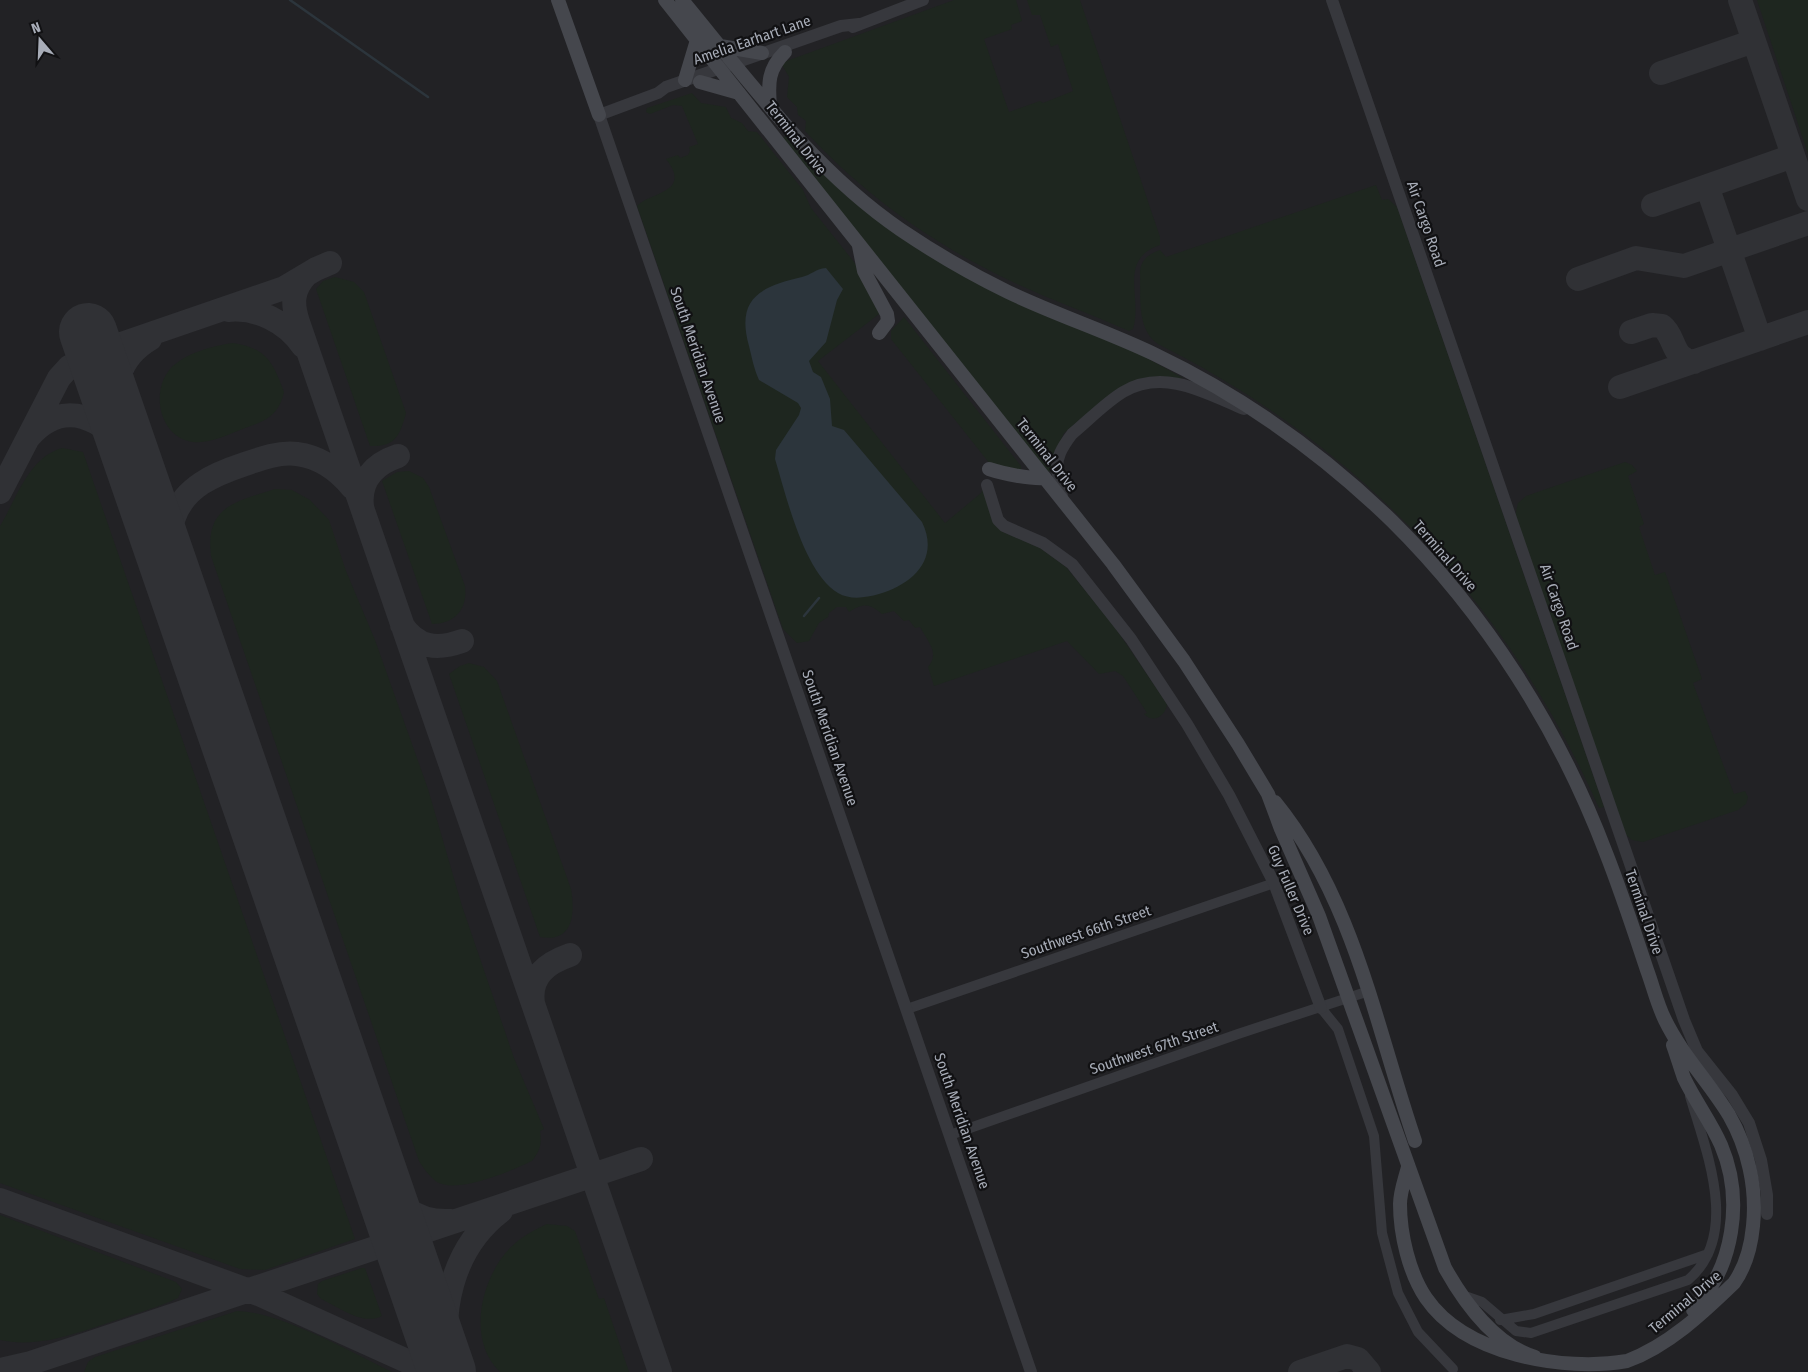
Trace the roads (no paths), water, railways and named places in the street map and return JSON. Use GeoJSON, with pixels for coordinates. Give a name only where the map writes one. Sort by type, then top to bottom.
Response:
{"type":"FeatureCollection","features":[{"type":"Feature","properties":{"kind":"main road"},"geometry":{"type":"LineString","coordinates":[[558,0],[598,115]]}},
{"type":"Feature","properties":{"kind":"main road","name":"Terminal Drive"},"geometry":{"type":"LineString","coordinates":[[665,0],[1062,499],[1173,645],[1211,701],[1268,794],[1280,829],[1319,916],[1408,1167],[1400,1203],[1402,1222],[1410,1260],[1426,1298],[1446,1320],[1463,1333],[1493,1350],[1520,1360],[1566,1369],[1595,1368],[1613,1364],[1654,1349],[1678,1332],[1729,1288],[1740,1274],[1748,1253],[1754,1215],[1752,1184],[1744,1150],[1736,1128],[1684,1053],[1664,1018],[1608,856],[1584,797],[1548,727],[1514,671],[1460,598],[1394,524],[1342,474],[1263,416],[1154,354],[1007,292],[926,246],[875,211],[846,187],[770,106],[682,0]]}},
{"type":"Feature","properties":{"kind":"main road"},"geometry":{"type":"LineString","coordinates":[[685,80],[697,40]]}},
{"type":"Feature","properties":{"kind":"main road"},"geometry":{"type":"LineString","coordinates":[[720,46],[762,53]]}},
{"type":"Feature","properties":{"kind":"main road"},"geometry":{"type":"LineString","coordinates":[[770,106],[768,78],[774,66],[786,52]]}},
{"type":"Feature","properties":{"kind":"main road"},"geometry":{"type":"LineString","coordinates":[[700,82],[739,93]]}},
{"type":"Feature","properties":{"kind":"main road"},"geometry":{"type":"LineString","coordinates":[[858,242],[864,271],[888,314],[888,321],[879,334]]}},
{"type":"Feature","properties":{"kind":"main road"},"geometry":{"type":"LineString","coordinates":[[989,469],[1016,474],[1030,479],[1045,478]]}},
{"type":"Feature","properties":{"kind":"main road"},"geometry":{"type":"LineString","coordinates":[[1268,794],[1292,823],[1325,882],[1351,941],[1384,1037],[1394,1082],[1415,1142]]}},
{"type":"Feature","properties":{"kind":"main road"},"geometry":{"type":"LineString","coordinates":[[1408,1167],[1436,1247],[1462,1296],[1488,1326],[1524,1354],[1560,1364],[1589,1365],[1617,1362],[1644,1350],[1676,1328],[1701,1302],[1715,1282],[1728,1250],[1733,1211],[1731,1177],[1724,1152],[1685,1079],[1664,1018]]}},
{"type":"Feature","properties":{"kind":"main road"},"geometry":{"type":"LineString","coordinates":[[1388,1110],[1402,1105]]}},
{"type":"Feature","properties":{"kind":"street","name":"Amelia Earhart Lane"},"geometry":{"type":"LineString","coordinates":[[598,115],[658,93],[666,87],[685,80],[786,52],[844,32],[859,24],[923,0]]}},
{"type":"Feature","properties":{"kind":"street","name":"Air Cargo Road"},"geometry":{"type":"LineString","coordinates":[[1332,0],[1684,1020],[1698,1051],[1742,1109],[1757,1145],[1767,1195],[1767,1214]]}},
{"type":"Feature","properties":{"kind":"street","name":"Amelia Earhart Lane"},"geometry":{"type":"LineString","coordinates":[[737,66],[762,53],[841,26],[859,24]]}},
{"type":"Feature","properties":{"kind":"street","name":"Amelia Earhart Lane"},"geometry":{"type":"LineString","coordinates":[[658,93],[666,93],[700,82],[722,71]]}},
{"type":"Feature","properties":{"kind":"street","name":"South Meridian Avenue"},"geometry":{"type":"LineString","coordinates":[[598,115],[1031,1372]]}},
{"type":"Feature","properties":{"kind":"street"},"geometry":{"type":"LineString","coordinates":[[1062,499],[1062,486],[1057,468],[1060,452],[1072,434],[1124,392],[1146,383],[1183,384],[1263,416]]}},
{"type":"Feature","properties":{"kind":"street","name":"Guy Fuller Drive"},"geometry":{"type":"LineString","coordinates":[[987,485],[998,520],[1004,526],[1051,548],[1072,564],[1130,639],[1196,740],[1229,795],[1274,883],[1321,1008],[1338,1029],[1374,1136],[1382,1233],[1398,1293],[1418,1332],[1453,1369]]}},
{"type":"Feature","properties":{"kind":"street","name":"Southwest 66th Street"},"geometry":{"type":"LineString","coordinates":[[907,1009],[1274,883]]}},
{"type":"Feature","properties":{"kind":"street","name":"Southwest 67th Street"},"geometry":{"type":"LineString","coordinates":[[950,1135],[1238,1034],[1369,992]]}},
{"type":"Feature","properties":{"kind":"street"},"geometry":{"type":"LineString","coordinates":[[1462,1296],[1482,1302],[1500,1320],[1516,1331],[1530,1333],[1688,1280],[1700,1269],[1708,1254],[1715,1220],[1714,1184],[1685,1079]]}},
{"type":"Feature","properties":{"kind":"street"},"geometry":{"type":"LineString","coordinates":[[1500,1320],[1534,1314],[1708,1254]]}},
{"type":"Feature","properties":{"kind":"waterway"},"geometry":{"type":"LineString","coordinates":[[290,0],[428,97]]}},
{"type":"Feature","properties":{"kind":"waterway"},"geometry":{"type":"LineString","coordinates":[[804,616],[819,598]]}}]}
